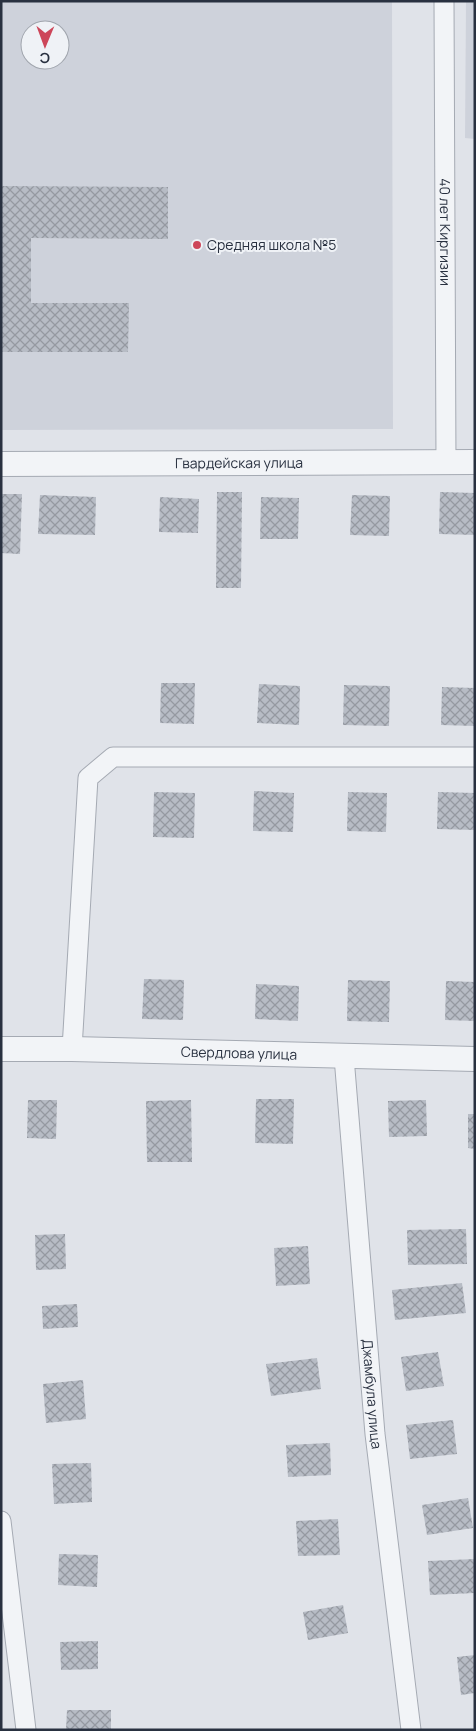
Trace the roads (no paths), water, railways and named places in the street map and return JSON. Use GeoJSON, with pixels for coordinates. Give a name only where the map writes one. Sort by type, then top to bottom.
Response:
{"type":"FeatureCollection","features":[{"type":"Feature","properties":{"kind":"street","name":"40 лет Киргизии"},"geometry":{"type":"LineString","coordinates":[[444,1],[446,463]]}},
{"type":"Feature","properties":{"kind":"street","name":"Гвардейская улица"},"geometry":{"type":"LineString","coordinates":[[1,464],[475,462]]}},
{"type":"Feature","properties":{"kind":"street"},"geometry":{"type":"LineString","coordinates":[[72,1049],[88,778],[113,757],[475,757]]}},
{"type":"Feature","properties":{"kind":"street","name":"Свердлова улица"},"geometry":{"type":"LineString","coordinates":[[1,1049],[475,1059]]}},
{"type":"Feature","properties":{"kind":"street","name":"Джамбула улица"},"geometry":{"type":"LineString","coordinates":[[344,1057],[375,1434],[411,1730]]}},
{"type":"Feature","properties":{"kind":"street"},"geometry":{"type":"LineString","coordinates":[[1,1521],[26,1730]]}},
{"type":"Feature","properties":{"kind":"place","name":"Средняя школа №5"},"geometry":{"type":"Point","coordinates":[197,245]}}]}
